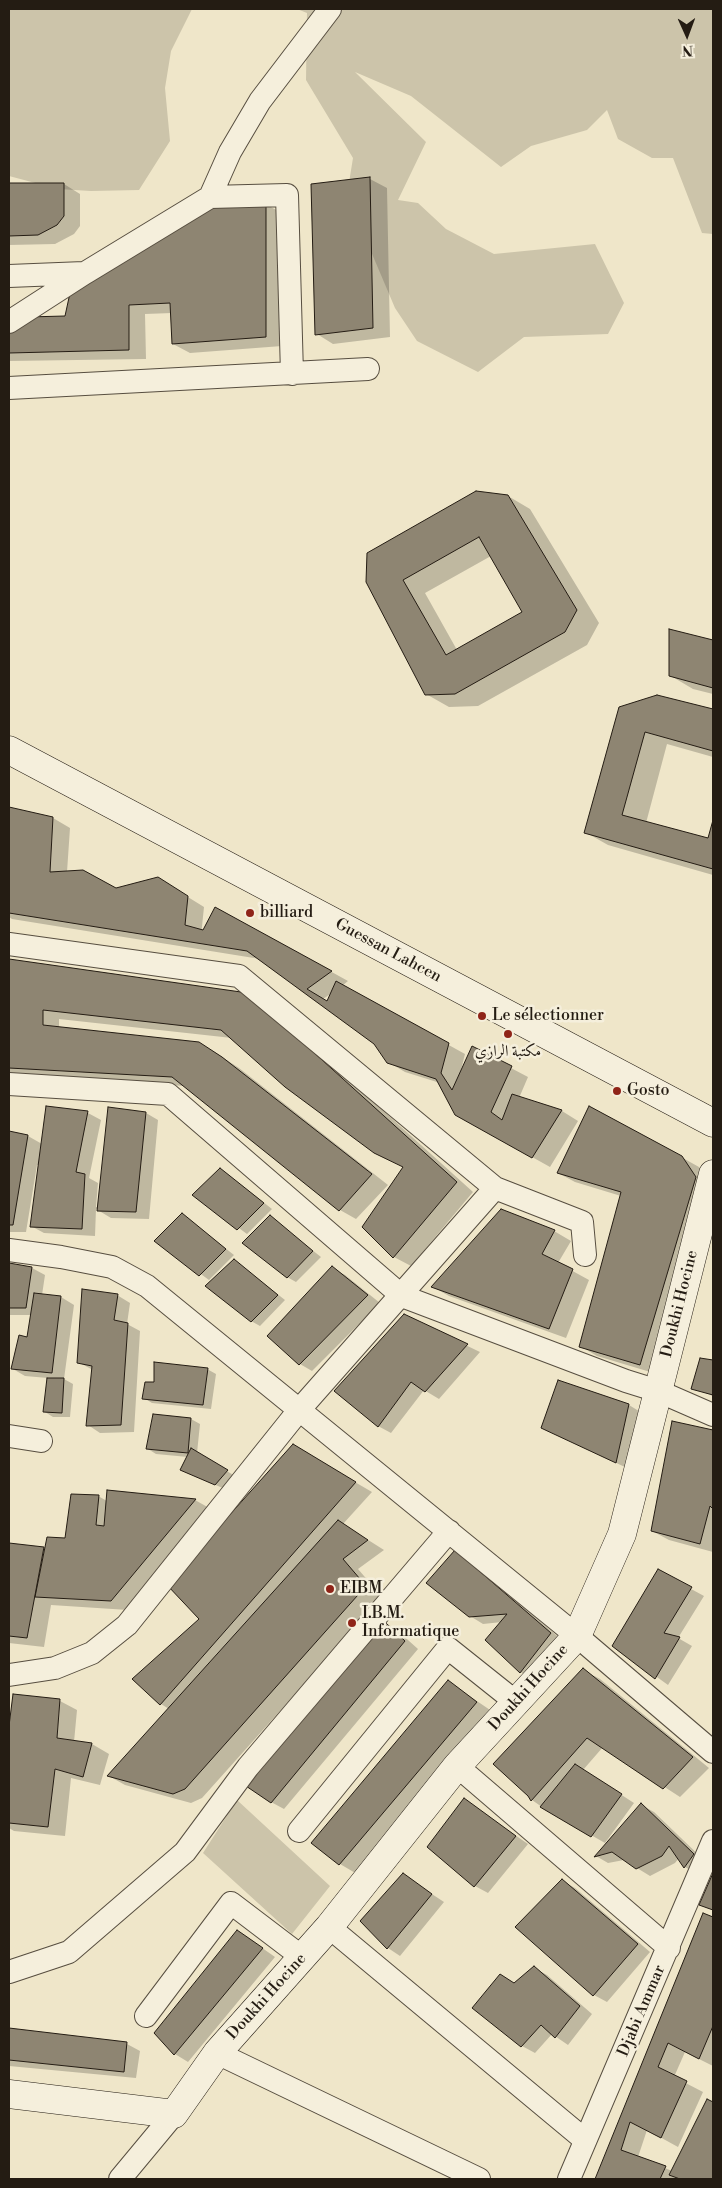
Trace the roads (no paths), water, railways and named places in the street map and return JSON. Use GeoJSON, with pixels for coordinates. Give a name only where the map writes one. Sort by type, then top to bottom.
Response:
{"type":"FeatureCollection","features":[{"type":"Feature","properties":{"kind":"street"},"geometry":{"type":"LineString","coordinates":[[210,197],[230,152],[260,100],[330,9]]}},
{"type":"Feature","properties":{"kind":"street"},"geometry":{"type":"LineString","coordinates":[[9,322],[210,197],[286,195],[292,374]]}},
{"type":"Feature","properties":{"kind":"street"},"geometry":{"type":"LineString","coordinates":[[9,276],[85,273]]}},
{"type":"Feature","properties":{"kind":"street"},"geometry":{"type":"LineString","coordinates":[[9,388],[368,369]]}},
{"type":"Feature","properties":{"kind":"street","name":"Guessan Lahcen"},"geometry":{"type":"LineString","coordinates":[[9,750],[713,1123]]}},
{"type":"Feature","properties":{"kind":"street"},"geometry":{"type":"LineString","coordinates":[[9,944],[238,976],[495,1188],[582,1222],[585,1255]]}},
{"type":"Feature","properties":{"kind":"street"},"geometry":{"type":"LineString","coordinates":[[9,1084],[168,1094],[402,1296],[626,1381],[658,1391],[713,1415]]}},
{"type":"Feature","properties":{"kind":"street","name":"Doukhi Hocine"},"geometry":{"type":"LineString","coordinates":[[174,2114],[217,2053],[329,1927],[457,1766],[577,1636],[622,1534],[713,1174]]}},
{"type":"Feature","properties":{"kind":"street"},"geometry":{"type":"LineString","coordinates":[[9,1675],[55,1668],[92,1653],[127,1625],[300,1409],[402,1296],[495,1188]]}},
{"type":"Feature","properties":{"kind":"street"},"geometry":{"type":"LineString","coordinates":[[9,1250],[61,1257],[112,1267],[147,1286],[577,1636],[713,1752]]}},
{"type":"Feature","properties":{"kind":"street"},"geometry":{"type":"LineString","coordinates":[[9,1436],[41,1441]]}},
{"type":"Feature","properties":{"kind":"street"},"geometry":{"type":"LineString","coordinates":[[9,1972],[69,1952],[185,1852],[248,1767],[449,1531]]}},
{"type":"Feature","properties":{"kind":"street"},"geometry":{"type":"LineString","coordinates":[[299,1831],[448,1648],[516,1703]]}},
{"type":"Feature","properties":{"kind":"street"},"geometry":{"type":"LineString","coordinates":[[457,1766],[669,1948]]}},
{"type":"Feature","properties":{"kind":"street","name":"Djabi Ammar"},"geometry":{"type":"LineString","coordinates":[[569,2179],[713,1841]]}},
{"type":"Feature","properties":{"kind":"street"},"geometry":{"type":"LineString","coordinates":[[146,2016],[231,1903],[302,1957]]}},
{"type":"Feature","properties":{"kind":"street"},"geometry":{"type":"LineString","coordinates":[[329,1927],[586,2140]]}},
{"type":"Feature","properties":{"kind":"street"},"geometry":{"type":"LineString","coordinates":[[217,2053],[479,2179]]}},
{"type":"Feature","properties":{"kind":"street"},"geometry":{"type":"LineString","coordinates":[[9,2094],[174,2114]]}},
{"type":"Feature","properties":{"kind":"street"},"geometry":{"type":"LineString","coordinates":[[120,2179],[174,2114]]}},
{"type":"Feature","properties":{"kind":"place","name":"billiard"},"geometry":{"type":"Point","coordinates":[250,913]}},
{"type":"Feature","properties":{"kind":"place","name":"Le sélectionner"},"geometry":{"type":"Point","coordinates":[482,1016]}},
{"type":"Feature","properties":{"kind":"place","name":"مكتبة الرازي"},"geometry":{"type":"Point","coordinates":[508,1034]}},
{"type":"Feature","properties":{"kind":"place","name":"Gosto"},"geometry":{"type":"Point","coordinates":[617,1091]}},
{"type":"Feature","properties":{"kind":"place","name":"EIBM"},"geometry":{"type":"Point","coordinates":[330,1589]}},
{"type":"Feature","properties":{"kind":"place","name":"I.B.M. Informatique"},"geometry":{"type":"Point","coordinates":[352,1623]}}]}
